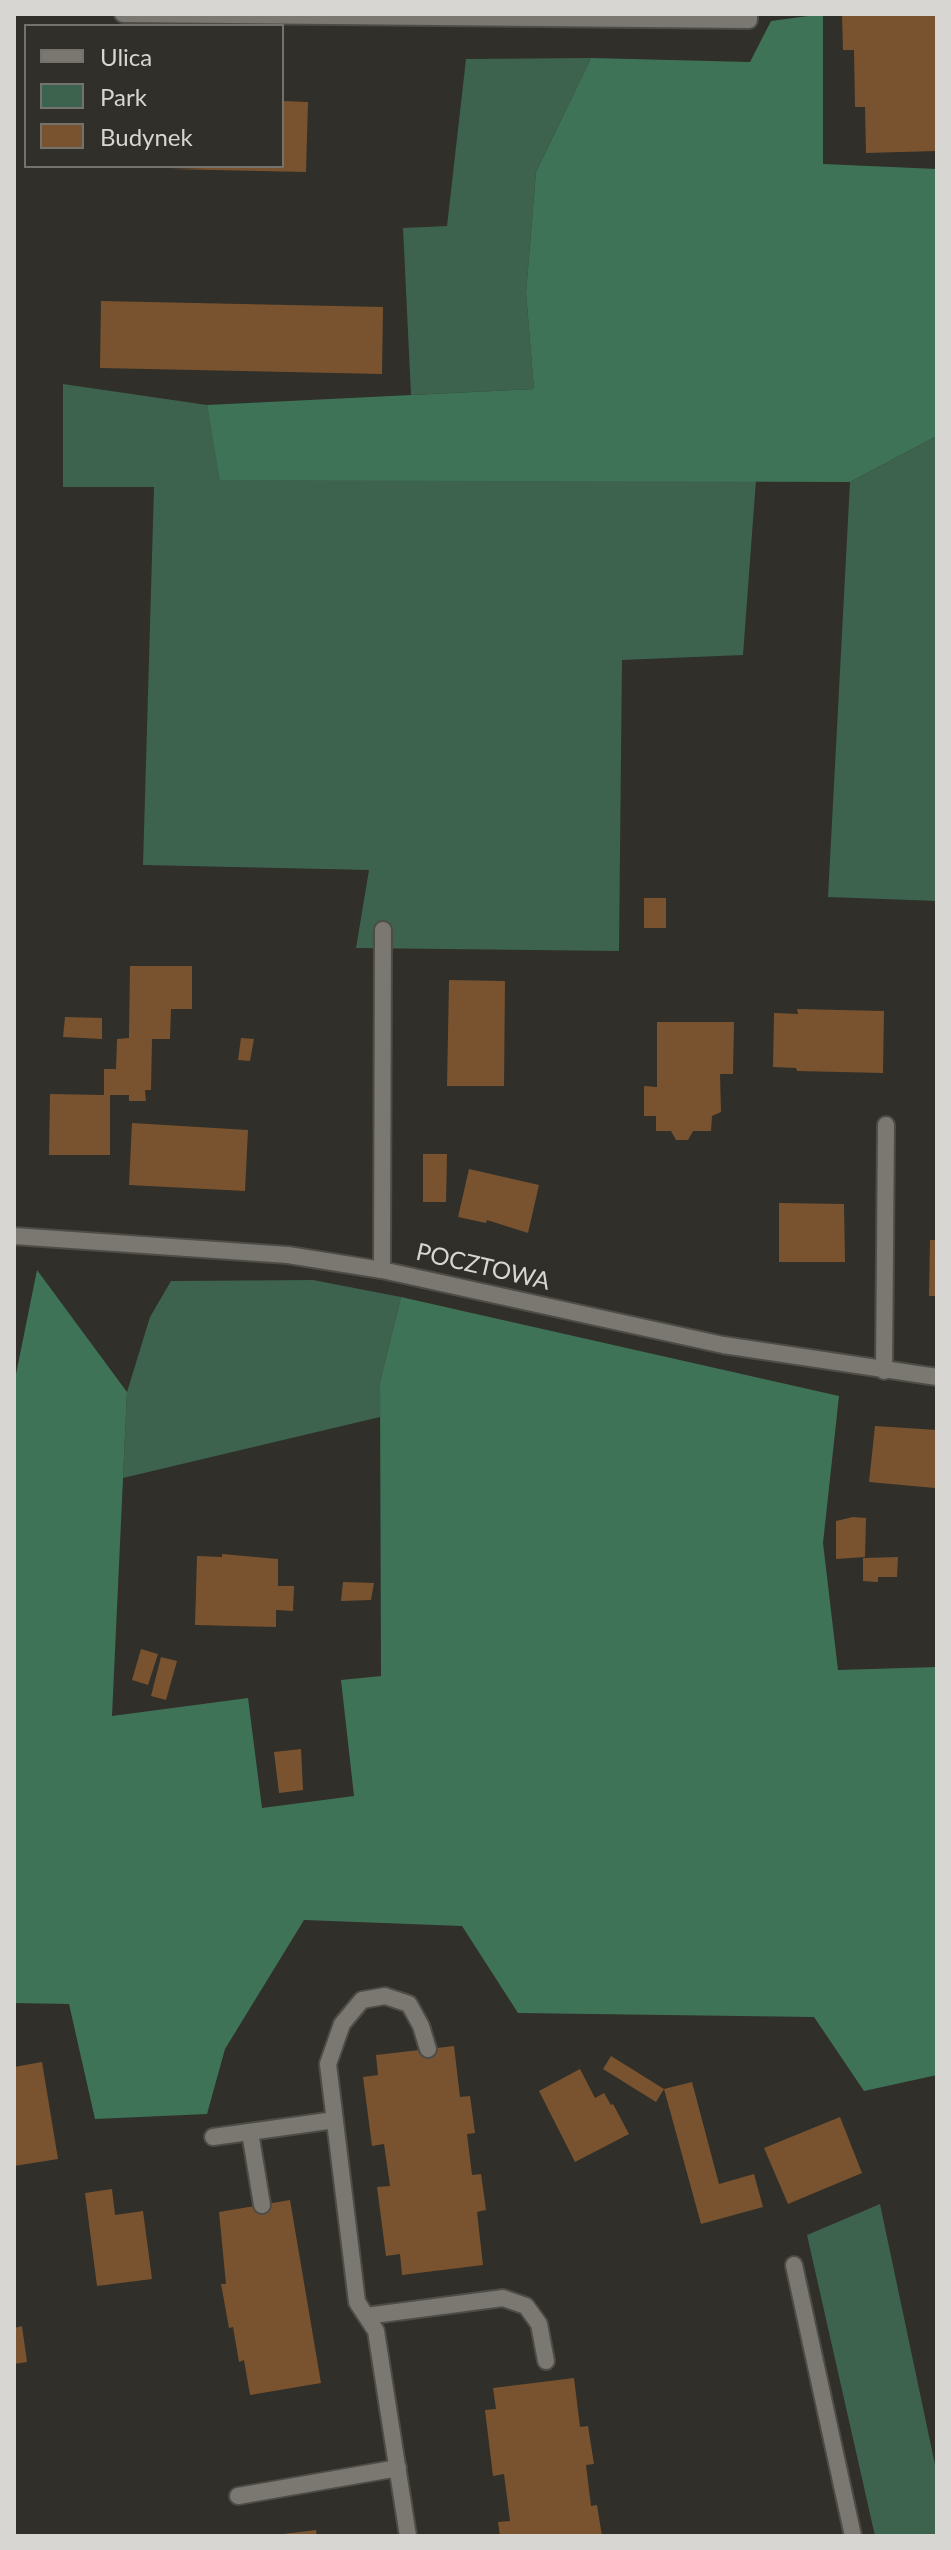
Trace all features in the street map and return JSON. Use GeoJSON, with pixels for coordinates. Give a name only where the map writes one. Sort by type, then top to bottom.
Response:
{"type":"FeatureCollection","features":[{"type":"Feature","properties":{"kind":"street"},"geometry":{"type":"LineString","coordinates":[[123,14],[749,17]]}},
{"type":"Feature","properties":{"kind":"street"},"geometry":{"type":"LineString","coordinates":[[382,1270],[383,930]]}},
{"type":"Feature","properties":{"kind":"street"},"geometry":{"type":"LineString","coordinates":[[884,1371],[886,1125]]}},
{"type":"Feature","properties":{"kind":"street","name":"POCZTOWA"},"geometry":{"type":"LineString","coordinates":[[14,1236],[288,1255],[382,1270],[723,1345],[937,1377]]}},
{"type":"Feature","properties":{"kind":"street"},"geometry":{"type":"LineString","coordinates":[[408,2536],[376,2331],[357,2302],[328,2064],[342,2024],[362,2000],[385,1996],[409,2004],[421,2026],[428,2049]]}},
{"type":"Feature","properties":{"kind":"street"},"geometry":{"type":"LineString","coordinates":[[213,2137],[335,2120]]}},
{"type":"Feature","properties":{"kind":"street"},"geometry":{"type":"LineString","coordinates":[[250,2132],[262,2205]]}},
{"type":"Feature","properties":{"kind":"street"},"geometry":{"type":"LineString","coordinates":[[794,2265],[853,2536]]}},
{"type":"Feature","properties":{"kind":"street"},"geometry":{"type":"LineString","coordinates":[[366,2316],[503,2298],[526,2306],[539,2324],[546,2361]]}},
{"type":"Feature","properties":{"kind":"street"},"geometry":{"type":"LineString","coordinates":[[238,2496],[398,2468]]}},
{"type":"Feature","properties":{"kind":"green space"},"geometry":{"type":"Polygon","coordinates":[[[823,14],[823,164],[937,169],[937,436],[850,482],[220,480],[207,405],[534,389],[526,293],[536,172],[591,58],[750,62],[771,21],[823,14]]]}},
{"type":"Feature","properties":{"kind":"green space"},"geometry":{"type":"Polygon","coordinates":[[[591,58],[536,172],[526,293],[534,389],[411,395],[403,228],[447,226],[466,59],[591,58]]]}},
{"type":"Feature","properties":{"kind":"green space"},"geometry":{"type":"Polygon","coordinates":[[[63,384],[207,405],[221,480],[756,480],[743,655],[622,660],[619,951],[356,948],[369,870],[143,865],[154,487],[63,487],[63,384]]]}},
{"type":"Feature","properties":{"kind":"green space"},"geometry":{"type":"Polygon","coordinates":[[[937,436],[937,901],[828,897],[850,482],[937,436]]]}},
{"type":"Feature","properties":{"kind":"green space"},"geometry":{"type":"Polygon","coordinates":[[[37,1270],[127,1392],[112,1716],[248,1698],[262,1808],[354,1796],[341,1680],[381,1676],[380,1382],[401,1297],[839,1396],[823,1543],[838,1670],[937,1667],[937,2075],[864,2091],[814,2017],[518,2013],[462,1926],[304,1920],[225,2049],[207,2114],[95,2119],[69,2004],[14,2003],[14,1384],[37,1270]]]}},
{"type":"Feature","properties":{"kind":"green space"},"geometry":{"type":"Polygon","coordinates":[[[313,1280],[401,1297],[380,1382],[380,1417],[123,1478],[127,1392],[150,1317],[171,1281],[313,1280]]]}},
{"type":"Feature","properties":{"kind":"green space"},"geometry":{"type":"Polygon","coordinates":[[[880,2204],[937,2474],[937,2536],[875,2536],[807,2235],[880,2204]]]}},
{"type":"Feature","properties":{"kind":"building"},"geometry":{"type":"Polygon","coordinates":[[[937,14],[937,151],[866,153],[865,107],[855,107],[854,50],[843,50],[842,15],[937,14]]]}},
{"type":"Feature","properties":{"kind":"building"},"geometry":{"type":"Polygon","coordinates":[[[284,101],[308,102],[306,172],[168,169],[284,168],[284,101]]]}},
{"type":"Feature","properties":{"kind":"building"},"geometry":{"type":"Polygon","coordinates":[[[101,301],[383,307],[382,374],[100,368],[101,301]]]}},
{"type":"Feature","properties":{"kind":"building"},"geometry":{"type":"Polygon","coordinates":[[[644,898],[666,898],[666,928],[644,928],[644,898]]]}},
{"type":"Feature","properties":{"kind":"building"},"geometry":{"type":"Polygon","coordinates":[[[130,966],[192,966],[192,1009],[171,1009],[170,1039],[152,1039],[151,1090],[145,1090],[146,1101],[129,1101],[129,1095],[110,1095],[110,1155],[49,1155],[50,1094],[104,1095],[104,1069],[116,1069],[117,1039],[129,1038],[130,966]]]}},
{"type":"Feature","properties":{"kind":"building"},"geometry":{"type":"Polygon","coordinates":[[[449,980],[505,981],[504,1086],[447,1086],[449,980]]]}},
{"type":"Feature","properties":{"kind":"building"},"geometry":{"type":"Polygon","coordinates":[[[797,1009],[884,1011],[883,1073],[797,1071],[796,1068],[773,1067],[774,1013],[798,1014],[797,1009]]]}},
{"type":"Feature","properties":{"kind":"building"},"geometry":{"type":"Polygon","coordinates":[[[65,1017],[102,1018],[102,1039],[63,1037],[65,1017]]]}},
{"type":"Feature","properties":{"kind":"building"},"geometry":{"type":"Polygon","coordinates":[[[657,1022],[734,1022],[733,1074],[720,1074],[721,1112],[712,1116],[711,1131],[693,1131],[688,1140],[676,1140],[671,1131],[656,1131],[656,1116],[644,1116],[644,1086],[657,1087],[657,1022]]]}},
{"type":"Feature","properties":{"kind":"building"},"geometry":{"type":"Polygon","coordinates":[[[241,1038],[254,1039],[250,1061],[238,1060],[241,1038]]]}},
{"type":"Feature","properties":{"kind":"building"},"geometry":{"type":"Polygon","coordinates":[[[132,1123],[248,1130],[245,1191],[129,1185],[132,1123]]]}},
{"type":"Feature","properties":{"kind":"building"},"geometry":{"type":"Polygon","coordinates":[[[423,1154],[447,1154],[446,1202],[423,1202],[423,1154]]]}},
{"type":"Feature","properties":{"kind":"building"},"geometry":{"type":"Polygon","coordinates":[[[469,1169],[539,1185],[528,1233],[487,1220],[486,1223],[458,1217],[469,1169]]]}},
{"type":"Feature","properties":{"kind":"building"},"geometry":{"type":"Polygon","coordinates":[[[779,1203],[844,1204],[845,1262],[779,1262],[779,1203]]]}},
{"type":"Feature","properties":{"kind":"building"},"geometry":{"type":"Polygon","coordinates":[[[930,1240],[937,1240],[937,1296],[929,1296],[930,1240]]]}},
{"type":"Feature","properties":{"kind":"building"},"geometry":{"type":"Polygon","coordinates":[[[875,1426],[937,1430],[935,1488],[869,1482],[875,1426]]]}},
{"type":"Feature","properties":{"kind":"building"},"geometry":{"type":"Polygon","coordinates":[[[866,1518],[865,1557],[836,1559],[836,1521],[866,1518]]]}},
{"type":"Feature","properties":{"kind":"building"},"geometry":{"type":"Polygon","coordinates":[[[222,1554],[278,1559],[278,1586],[294,1586],[293,1611],[276,1610],[276,1627],[195,1625],[197,1556],[222,1557],[222,1554]]]}},
{"type":"Feature","properties":{"kind":"building"},"geometry":{"type":"Polygon","coordinates":[[[898,1557],[897,1577],[878,1577],[878,1582],[863,1581],[863,1558],[898,1557]]]}},
{"type":"Feature","properties":{"kind":"building"},"geometry":{"type":"Polygon","coordinates":[[[343,1582],[374,1583],[371,1600],[341,1601],[343,1582]]]}},
{"type":"Feature","properties":{"kind":"building"},"geometry":{"type":"Polygon","coordinates":[[[141,1649],[158,1654],[148,1685],[132,1680],[141,1649]]]}},
{"type":"Feature","properties":{"kind":"building"},"geometry":{"type":"Polygon","coordinates":[[[161,1657],[177,1661],[166,1700],[151,1696],[161,1657]]]}},
{"type":"Feature","properties":{"kind":"building"},"geometry":{"type":"Polygon","coordinates":[[[301,1749],[303,1790],[279,1793],[274,1752],[301,1749]]]}},
{"type":"Feature","properties":{"kind":"building"},"geometry":{"type":"Polygon","coordinates":[[[454,2046],[460,2097],[470,2096],[475,2133],[467,2134],[472,2175],[481,2174],[486,2210],[477,2212],[483,2265],[402,2275],[400,2254],[386,2256],[377,2187],[390,2186],[384,2144],[372,2146],[363,2077],[378,2075],[376,2055],[454,2046]]]}},
{"type":"Feature","properties":{"kind":"building"},"geometry":{"type":"Polygon","coordinates":[[[611,2056],[664,2089],[656,2102],[603,2069],[611,2056]]]}},
{"type":"Feature","properties":{"kind":"building"},"geometry":{"type":"Polygon","coordinates":[[[42,2062],[58,2159],[14,2166],[14,2067],[42,2062]]]}},
{"type":"Feature","properties":{"kind":"building"},"geometry":{"type":"Polygon","coordinates":[[[580,2069],[595,2098],[604,2093],[629,2134],[575,2162],[539,2091],[580,2069]]]}},
{"type":"Feature","properties":{"kind":"building"},"geometry":{"type":"Polygon","coordinates":[[[692,2082],[719,2184],[754,2174],[763,2207],[701,2224],[664,2089],[692,2082]]]}},
{"type":"Feature","properties":{"kind":"building"},"geometry":{"type":"Polygon","coordinates":[[[840,2117],[862,2173],[788,2204],[764,2148],[840,2117]]]}},
{"type":"Feature","properties":{"kind":"building"},"geometry":{"type":"Polygon","coordinates":[[[112,2189],[115,2215],[143,2211],[152,2279],[97,2286],[85,2193],[112,2189]]]}},
{"type":"Feature","properties":{"kind":"building"},"geometry":{"type":"Polygon","coordinates":[[[290,2200],[321,2383],[250,2395],[244,2360],[239,2362],[233,2327],[229,2328],[221,2284],[226,2284],[219,2212],[290,2200]]]}},
{"type":"Feature","properties":{"kind":"building"},"geometry":{"type":"Polygon","coordinates":[[[22,2326],[27,2362],[14,2364],[14,2328],[22,2326]]]}},
{"type":"Feature","properties":{"kind":"building"},"geometry":{"type":"Polygon","coordinates":[[[574,2378],[580,2427],[588,2426],[594,2464],[586,2465],[591,2506],[597,2505],[602,2536],[500,2536],[498,2522],[510,2521],[504,2474],[493,2476],[485,2410],[496,2409],[493,2388],[574,2378]]]}},
{"type":"Feature","properties":{"kind":"building"},"geometry":{"type":"Polygon","coordinates":[[[316,2530],[317,2536],[283,2536],[283,2534],[316,2530]]]}}]}
